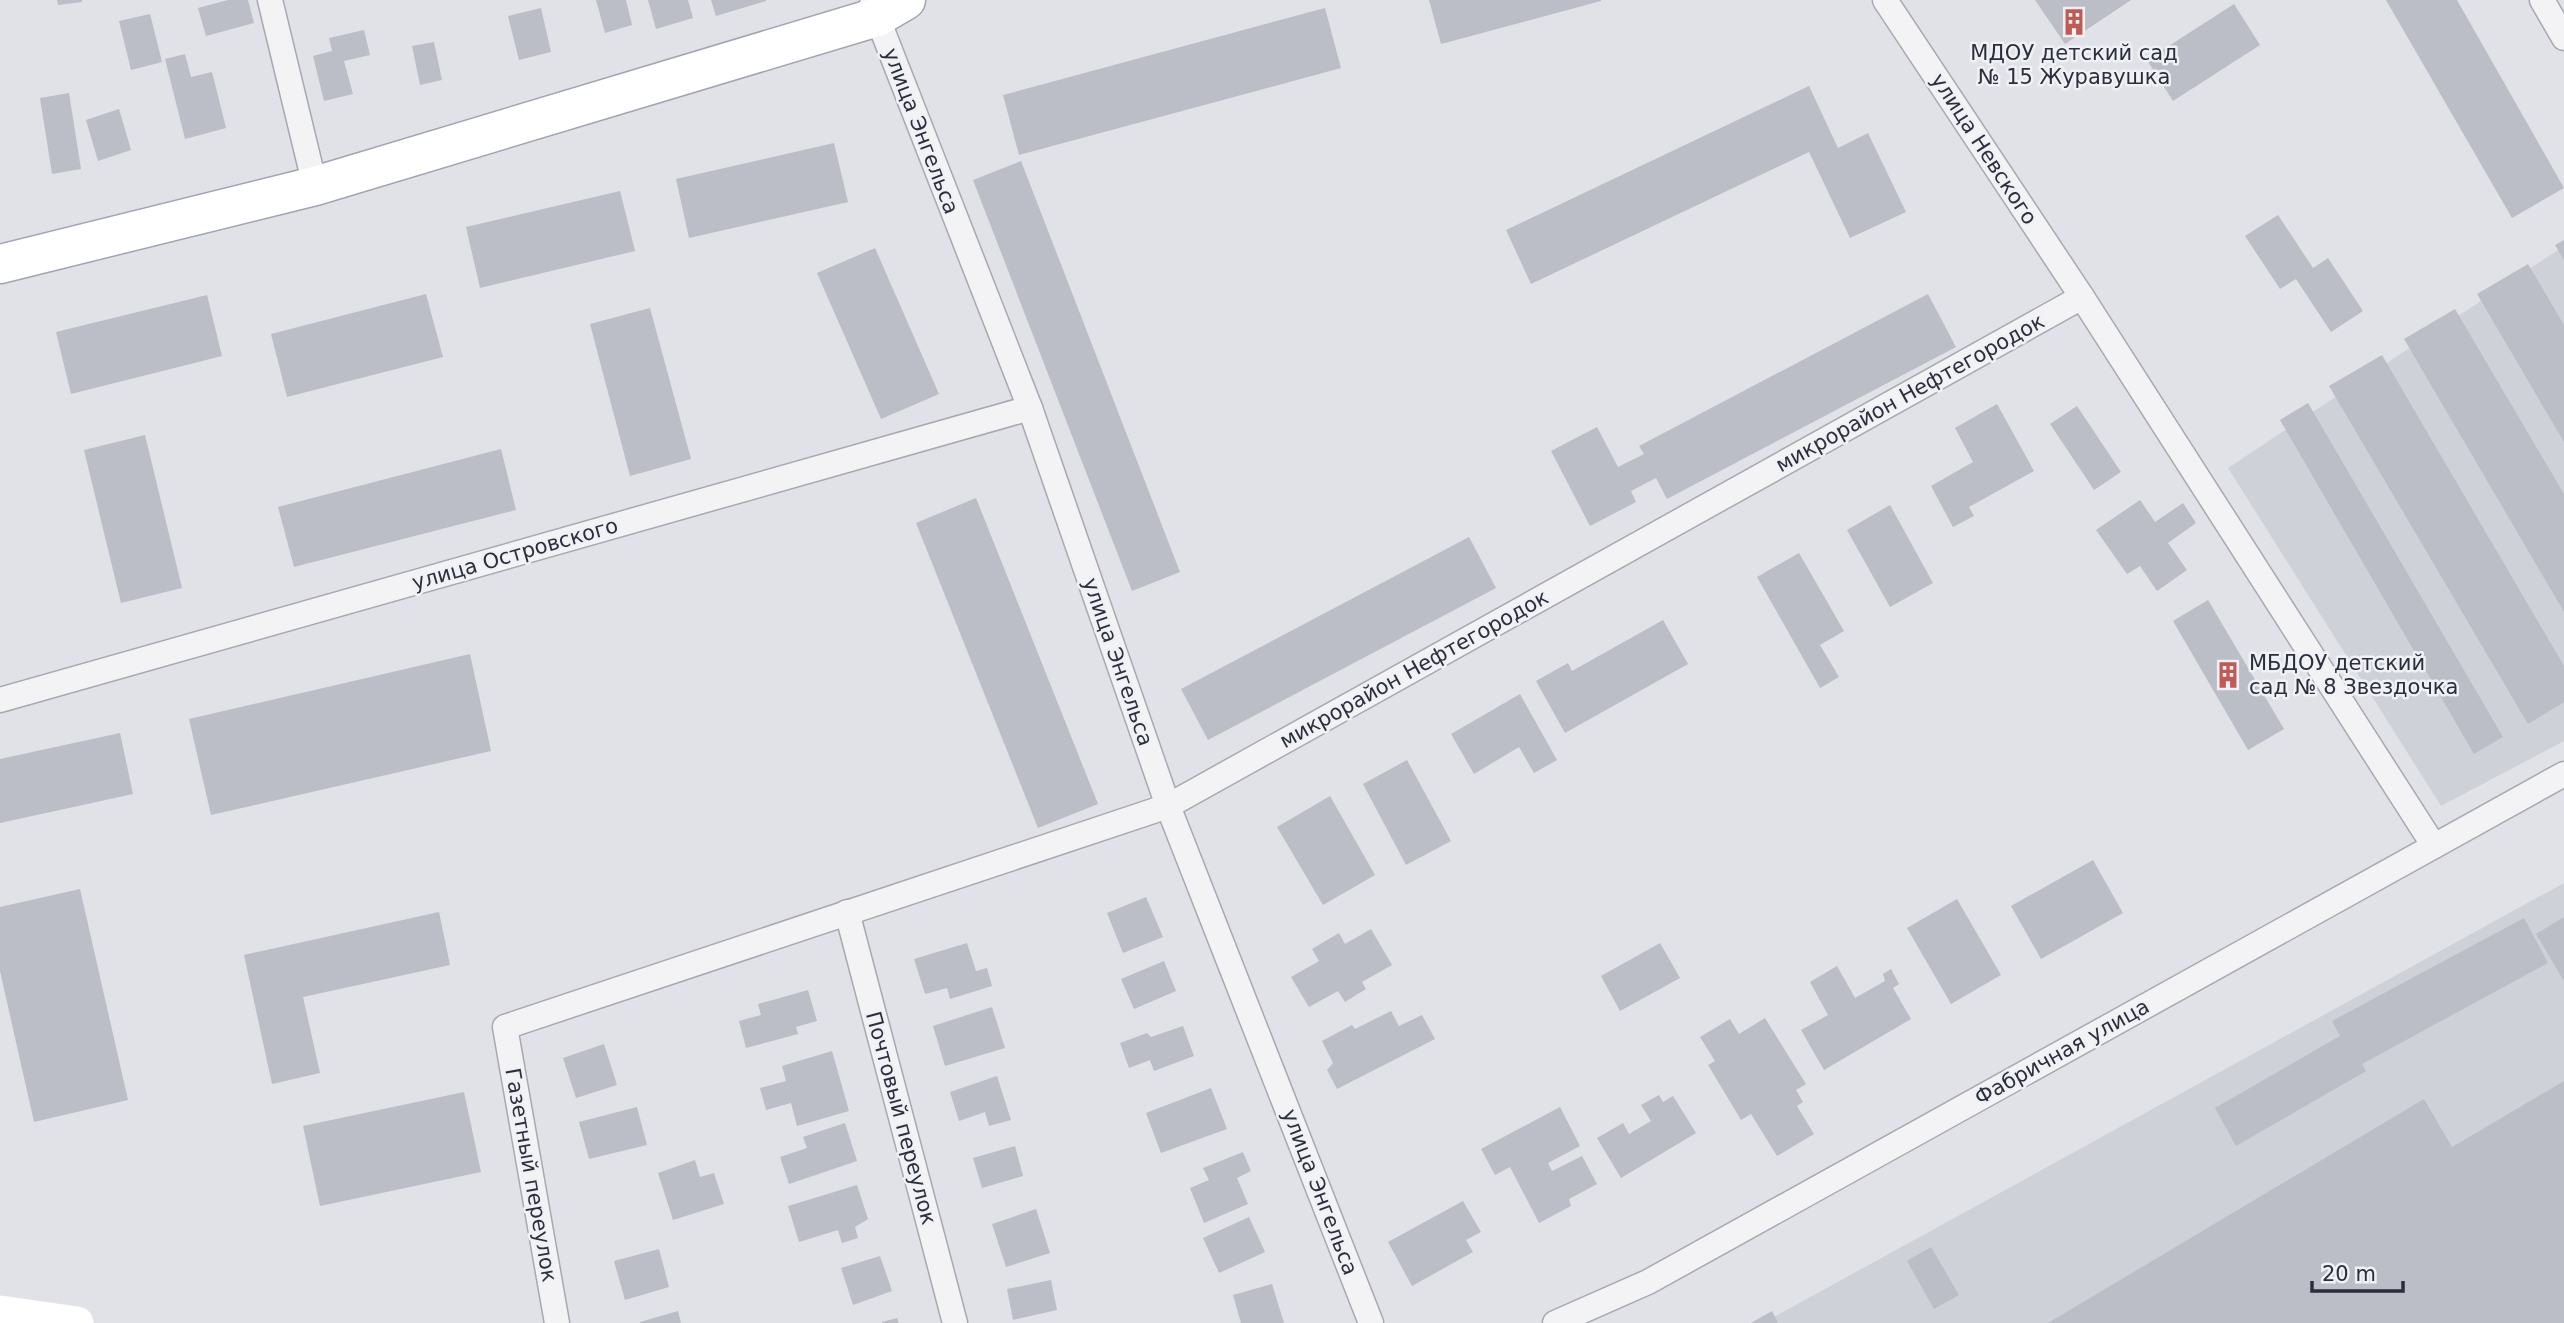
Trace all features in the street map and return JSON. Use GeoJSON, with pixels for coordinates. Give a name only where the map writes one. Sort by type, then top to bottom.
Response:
{"type":"FeatureCollection","features":[{"type":"Feature","properties":{"kind":"main road"},"geometry":{"type":"LineString","coordinates":[[0,264],[315,186],[884,6]]}},
{"type":"Feature","properties":{"kind":"street"},"geometry":{"type":"LineString","coordinates":[[270,0],[315,186]]}},
{"type":"Feature","properties":{"kind":"street","name":"улица Невского"},"geometry":{"type":"LineString","coordinates":[[1885,0],[2082,298]]}},
{"type":"Feature","properties":{"kind":"street"},"geometry":{"type":"LineString","coordinates":[[2542,0],[2564,38]]}},
{"type":"Feature","properties":{"kind":"street","name":"улица Энгельса"},"geometry":{"type":"LineString","coordinates":[[884,6],[1030,408],[1168,806],[1371,1323]]}},
{"type":"Feature","properties":{"kind":"street"},"geometry":{"type":"LineString","coordinates":[[2082,298],[2434,846]]}},
{"type":"Feature","properties":{"kind":"street","name":"микрорайон Нефтегородок"},"geometry":{"type":"LineString","coordinates":[[505,1027],[1168,806],[2082,298]]}},
{"type":"Feature","properties":{"kind":"street","name":"улица Островского"},"geometry":{"type":"LineString","coordinates":[[0,700],[1030,408]]}},
{"type":"Feature","properties":{"kind":"street","name":"Фабричная улица"},"geometry":{"type":"LineString","coordinates":[[1556,1323],[1648,1282],[2564,774]]}},
{"type":"Feature","properties":{"kind":"street","name":"Почтовый переулок"},"geometry":{"type":"LineString","coordinates":[[847,912],[955,1323]]}},
{"type":"Feature","properties":{"kind":"street","name":"Газетный переулок"},"geometry":{"type":"LineString","coordinates":[[505,1027],[557,1323]]}},
{"type":"Feature","properties":{"kind":"street"},"geometry":{"type":"LineString","coordinates":[[0,1312],[77,1323]]}},
{"type":"Feature","properties":{"kind":"shaded area"},"geometry":{"type":"Polygon","coordinates":[[[2564,246],[2564,741],[2441,806],[2228,468],[2564,246]]]}},
{"type":"Feature","properties":{"kind":"shaded area"},"geometry":{"type":"Polygon","coordinates":[[[2564,883],[2564,1323],[1763,1323],[2564,883]]]}},
{"type":"Feature","properties":{"kind":"building"},"geometry":{"type":"Polygon","coordinates":[[[57,0],[82,0],[82,2],[58,5],[57,0]]]}},
{"type":"Feature","properties":{"kind":"building"},"geometry":{"type":"Polygon","coordinates":[[[228,0],[248,0],[254,23],[206,36],[198,8],[228,0]]]}},
{"type":"Feature","properties":{"kind":"building"},"geometry":{"type":"Polygon","coordinates":[[[596,0],[626,0],[632,25],[605,33],[596,0]]]}},
{"type":"Feature","properties":{"kind":"building"},"geometry":{"type":"Polygon","coordinates":[[[648,0],[688,0],[693,18],[656,29],[648,0]]]}},
{"type":"Feature","properties":{"kind":"building"},"geometry":{"type":"Polygon","coordinates":[[[711,0],[766,0],[766,1],[716,16],[711,0]]]}},
{"type":"Feature","properties":{"kind":"building"},"geometry":{"type":"Polygon","coordinates":[[[1429,0],[1601,0],[1601,1],[1441,44],[1429,0]]]}},
{"type":"Feature","properties":{"kind":"building","name":"МДОУ детский сад № 15 Журавушка"},"geometry":{"type":"Polygon","coordinates":[[[2035,0],[2131,0],[2065,44],[2035,0]]]}},
{"type":"Feature","properties":{"kind":"building"},"geometry":{"type":"Polygon","coordinates":[[[2386,0],[2457,0],[2564,188],[2512,218],[2386,0]]]}},
{"type":"Feature","properties":{"kind":"building"},"geometry":{"type":"Polygon","coordinates":[[[2234,4],[2260,45],[2173,101],[2147,60],[2234,4]]]}},
{"type":"Feature","properties":{"kind":"building"},"geometry":{"type":"Polygon","coordinates":[[[541,8],[551,52],[519,60],[508,16],[541,8]]]}},
{"type":"Feature","properties":{"kind":"building"},"geometry":{"type":"Polygon","coordinates":[[[1325,8],[1341,68],[1019,155],[1003,95],[1325,8]]]}},
{"type":"Feature","properties":{"kind":"building"},"geometry":{"type":"Polygon","coordinates":[[[150,14],[162,62],[131,70],[119,21],[150,14]]]}},
{"type":"Feature","properties":{"kind":"building"},"geometry":{"type":"Polygon","coordinates":[[[364,30],[370,55],[344,61],[353,94],[324,101],[313,56],[332,51],[329,38],[364,30]]]}},
{"type":"Feature","properties":{"kind":"building"},"geometry":{"type":"Polygon","coordinates":[[[434,42],[442,80],[420,85],[412,46],[434,42]]]}},
{"type":"Feature","properties":{"kind":"building"},"geometry":{"type":"Polygon","coordinates":[[[185,54],[191,77],[212,72],[226,128],[185,139],[165,59],[185,54]]]}},
{"type":"Feature","properties":{"kind":"building"},"geometry":{"type":"Polygon","coordinates":[[[1809,86],[1838,148],[1868,133],[1906,212],[1850,238],[1809,152],[1531,284],[1506,230],[1809,86]]]}},
{"type":"Feature","properties":{"kind":"building"},"geometry":{"type":"Polygon","coordinates":[[[69,93],[81,169],[52,174],[40,98],[69,93]]]}},
{"type":"Feature","properties":{"kind":"building"},"geometry":{"type":"Polygon","coordinates":[[[119,109],[131,150],[98,161],[86,120],[119,109]]]}},
{"type":"Feature","properties":{"kind":"building"},"geometry":{"type":"Polygon","coordinates":[[[834,143],[848,202],[689,238],[676,179],[834,143]]]}},
{"type":"Feature","properties":{"kind":"building"},"geometry":{"type":"Polygon","coordinates":[[[1021,161],[1180,572],[1132,591],[973,180],[1021,161]]]}},
{"type":"Feature","properties":{"kind":"building"},"geometry":{"type":"Polygon","coordinates":[[[620,191],[635,251],[480,288],[466,227],[620,191]]]}},
{"type":"Feature","properties":{"kind":"building"},"geometry":{"type":"Polygon","coordinates":[[[2278,215],[2313,268],[2328,258],[2363,311],[2331,332],[2296,279],[2280,289],[2245,236],[2278,215]]]}},
{"type":"Feature","properties":{"kind":"building"},"geometry":{"type":"Polygon","coordinates":[[[2564,240],[2564,260],[2555,245],[2564,240]]]}},
{"type":"Feature","properties":{"kind":"building"},"geometry":{"type":"Polygon","coordinates":[[[875,248],[939,394],[881,419],[817,273],[875,248]]]}},
{"type":"Feature","properties":{"kind":"building"},"geometry":{"type":"Polygon","coordinates":[[[2528,264],[2564,325],[2564,442],[2477,294],[2528,264]]]}},
{"type":"Feature","properties":{"kind":"building"},"geometry":{"type":"Polygon","coordinates":[[[426,294],[443,357],[287,397],[271,334],[426,294]]]}},
{"type":"Feature","properties":{"kind":"building"},"geometry":{"type":"Polygon","coordinates":[[[1928,294],[1956,347],[1667,499],[1656,478],[1631,491],[1636,502],[1590,526],[1551,451],[1597,427],[1618,467],[1644,454],[1639,446],[1928,294]]]}},
{"type":"Feature","properties":{"kind":"building"},"geometry":{"type":"Polygon","coordinates":[[[207,295],[222,356],[71,394],[56,332],[207,295]]]}},
{"type":"Feature","properties":{"kind":"building"},"geometry":{"type":"Polygon","coordinates":[[[650,308],[691,459],[630,476],[590,324],[650,308]]]}},
{"type":"Feature","properties":{"kind":"building"},"geometry":{"type":"Polygon","coordinates":[[[2455,309],[2564,494],[2564,612],[2404,339],[2455,309]]]}},
{"type":"Feature","properties":{"kind":"building"},"geometry":{"type":"Polygon","coordinates":[[[2382,355],[2564,666],[2564,702],[2528,724],[2329,386],[2382,355]]]}},
{"type":"Feature","properties":{"kind":"building"},"geometry":{"type":"Polygon","coordinates":[[[2308,403],[2503,737],[2474,754],[2280,420],[2308,403]]]}},
{"type":"Feature","properties":{"kind":"building"},"geometry":{"type":"Polygon","coordinates":[[[1997,404],[2034,471],[1969,507],[1974,516],[1953,527],[1931,486],[1973,462],[1955,428],[1997,404]]]}},
{"type":"Feature","properties":{"kind":"building"},"geometry":{"type":"Polygon","coordinates":[[[2077,406],[2121,472],[2094,490],[2050,424],[2077,406]]]}},
{"type":"Feature","properties":{"kind":"building"},"geometry":{"type":"Polygon","coordinates":[[[145,435],[182,588],[121,603],[84,450],[145,435]]]}},
{"type":"Feature","properties":{"kind":"building"},"geometry":{"type":"Polygon","coordinates":[[[501,449],[516,510],[294,567],[278,507],[501,449]]]}},
{"type":"Feature","properties":{"kind":"building"},"geometry":{"type":"Polygon","coordinates":[[[976,498],[1098,804],[1038,828],[916,523],[976,498]]]}},
{"type":"Feature","properties":{"kind":"building"},"geometry":{"type":"Polygon","coordinates":[[[2140,500],[2155,522],[2183,503],[2196,523],[2168,543],[2187,570],[2157,591],[2140,566],[2127,574],[2096,530],[2140,500]]]}},
{"type":"Feature","properties":{"kind":"building"},"geometry":{"type":"Polygon","coordinates":[[[1890,505],[1933,583],[1890,607],[1847,530],[1890,505]]]}},
{"type":"Feature","properties":{"kind":"building"},"geometry":{"type":"Polygon","coordinates":[[[1469,537],[1496,588],[1208,740],[1181,689],[1469,537]]]}},
{"type":"Feature","properties":{"kind":"building"},"geometry":{"type":"Polygon","coordinates":[[[1799,553],[1844,631],[1820,645],[1839,677],[1820,688],[1757,577],[1799,553]]]}},
{"type":"Feature","properties":{"kind":"building","name":"МБДОУ детский сад № 8 Звездочка"},"geometry":{"type":"Polygon","coordinates":[[[2208,600],[2284,729],[2248,750],[2173,621],[2208,600]]]}},
{"type":"Feature","properties":{"kind":"building"},"geometry":{"type":"Polygon","coordinates":[[[1663,620],[1688,664],[1565,733],[1536,681],[1568,663],[1572,671],[1663,620]]]}},
{"type":"Feature","properties":{"kind":"building"},"geometry":{"type":"Polygon","coordinates":[[[470,654],[491,751],[211,815],[189,719],[470,654]]]}},
{"type":"Feature","properties":{"kind":"building"},"geometry":{"type":"Polygon","coordinates":[[[1520,694],[1557,760],[1534,773],[1519,747],[1474,774],[1451,734],[1520,694]]]}},
{"type":"Feature","properties":{"kind":"building"},"geometry":{"type":"Polygon","coordinates":[[[120,733],[133,794],[0,823],[0,759],[120,733]]]}},
{"type":"Feature","properties":{"kind":"building"},"geometry":{"type":"Polygon","coordinates":[[[1407,760],[1451,841],[1406,865],[1363,784],[1407,760]]]}},
{"type":"Feature","properties":{"kind":"building"},"geometry":{"type":"Polygon","coordinates":[[[1330,796],[1375,875],[1323,905],[1277,827],[1330,796]]]}},
{"type":"Feature","properties":{"kind":"building"},"geometry":{"type":"Polygon","coordinates":[[[2093,860],[2123,913],[2041,959],[2011,906],[2093,860]]]}},
{"type":"Feature","properties":{"kind":"building"},"geometry":{"type":"Polygon","coordinates":[[[80,889],[128,1100],[34,1122],[0,971],[0,907],[80,889]]]}},
{"type":"Feature","properties":{"kind":"building"},"geometry":{"type":"Polygon","coordinates":[[[1146,897],[1163,937],[1123,953],[1107,913],[1146,897]]]}},
{"type":"Feature","properties":{"kind":"building"},"geometry":{"type":"Polygon","coordinates":[[[1957,899],[2001,975],[1951,1004],[1907,928],[1957,899]]]}},
{"type":"Feature","properties":{"kind":"building"},"geometry":{"type":"Polygon","coordinates":[[[439,912],[450,965],[303,997],[320,1073],[272,1084],[244,955],[439,912]]]}},
{"type":"Feature","properties":{"kind":"building"},"geometry":{"type":"Polygon","coordinates":[[[2564,917],[2564,981],[2536,934],[2564,917]]]}},
{"type":"Feature","properties":{"kind":"building"},"geometry":{"type":"Polygon","coordinates":[[[2524,918],[2548,963],[2362,1064],[2366,1071],[2236,1146],[2215,1108],[2340,1036],[2332,1021],[2524,918]]]}},
{"type":"Feature","properties":{"kind":"building"},"geometry":{"type":"Polygon","coordinates":[[[1371,929],[1392,965],[1362,982],[1366,989],[1345,1002],[1338,991],[1309,1007],[1291,977],[1319,961],[1312,949],[1339,933],[1345,944],[1371,929]]]}},
{"type":"Feature","properties":{"kind":"building"},"geometry":{"type":"Polygon","coordinates":[[[967,943],[976,971],[987,968],[992,986],[950,999],[947,988],[925,994],[914,959],[967,943]]]}},
{"type":"Feature","properties":{"kind":"building"},"geometry":{"type":"Polygon","coordinates":[[[1660,943],[1680,978],[1620,1011],[1601,976],[1660,943]]]}},
{"type":"Feature","properties":{"kind":"building"},"geometry":{"type":"Polygon","coordinates":[[[1164,961],[1176,991],[1134,1009],[1121,979],[1164,961]]]}},
{"type":"Feature","properties":{"kind":"building"},"geometry":{"type":"Polygon","coordinates":[[[1837,966],[1855,998],[1885,981],[1883,974],[1891,969],[1899,984],[1893,988],[1911,1019],[1824,1070],[1801,1030],[1828,1015],[1810,982],[1837,966]]]}},
{"type":"Feature","properties":{"kind":"building"},"geometry":{"type":"Polygon","coordinates":[[[808,990],[817,1021],[796,1027],[798,1034],[746,1048],[739,1021],[761,1015],[758,1004],[808,990]]]}},
{"type":"Feature","properties":{"kind":"building"},"geometry":{"type":"Polygon","coordinates":[[[992,1007],[1005,1048],[945,1066],[933,1026],[992,1007]]]}},
{"type":"Feature","properties":{"kind":"building"},"geometry":{"type":"Polygon","coordinates":[[[1391,1011],[1399,1026],[1422,1015],[1435,1039],[1337,1089],[1327,1070],[1333,1063],[1322,1041],[1352,1025],[1355,1029],[1391,1011]]]}},
{"type":"Feature","properties":{"kind":"building"},"geometry":{"type":"Polygon","coordinates":[[[1765,1018],[1806,1084],[1796,1090],[1803,1102],[1797,1106],[1814,1134],[1777,1156],[1751,1114],[1741,1120],[1708,1065],[1715,1061],[1700,1037],[1730,1019],[1739,1034],[1765,1018]]]}},
{"type":"Feature","properties":{"kind":"building"},"geometry":{"type":"Polygon","coordinates":[[[1183,1026],[1194,1056],[1154,1071],[1150,1060],[1129,1068],[1120,1043],[1147,1033],[1151,1037],[1183,1026]]]}},
{"type":"Feature","properties":{"kind":"building"},"geometry":{"type":"Polygon","coordinates":[[[604,1044],[617,1085],[576,1098],[563,1058],[604,1044]]]}},
{"type":"Feature","properties":{"kind":"building"},"geometry":{"type":"Polygon","coordinates":[[[832,1051],[849,1111],[797,1126],[791,1103],[766,1110],[760,1088],[786,1081],[782,1066],[832,1051]]]}},
{"type":"Feature","properties":{"kind":"building"},"geometry":{"type":"Polygon","coordinates":[[[997,1076],[1011,1120],[989,1126],[985,1112],[959,1121],[950,1092],[997,1076]]]}},
{"type":"Feature","properties":{"kind":"building"},"geometry":{"type":"Polygon","coordinates":[[[2564,1081],[2564,1323],[2048,1323],[2424,1099],[2452,1147],[2564,1081]]]}},
{"type":"Feature","properties":{"kind":"building"},"geometry":{"type":"Polygon","coordinates":[[[1211,1088],[1227,1129],[1161,1153],[1146,1113],[1211,1088]]]}},
{"type":"Feature","properties":{"kind":"building"},"geometry":{"type":"Polygon","coordinates":[[[464,1092],[481,1172],[320,1206],[303,1126],[464,1092]]]}},
{"type":"Feature","properties":{"kind":"building"},"geometry":{"type":"Polygon","coordinates":[[[1659,1095],[1663,1102],[1673,1096],[1696,1133],[1621,1178],[1597,1138],[1623,1123],[1629,1134],[1651,1121],[1641,1105],[1659,1095]]]}},
{"type":"Feature","properties":{"kind":"building"},"geometry":{"type":"Polygon","coordinates":[[[637,1107],[647,1145],[589,1159],[579,1122],[637,1107]]]}},
{"type":"Feature","properties":{"kind":"building"},"geometry":{"type":"Polygon","coordinates":[[[1560,1107],[1580,1146],[1548,1163],[1552,1171],[1582,1156],[1597,1184],[1569,1199],[1571,1206],[1539,1223],[1510,1167],[1495,1175],[1481,1149],[1560,1107]]]}},
{"type":"Feature","properties":{"kind":"building"},"geometry":{"type":"Polygon","coordinates":[[[845,1123],[857,1161],[789,1184],[780,1157],[807,1148],[803,1137],[845,1123]]]}},
{"type":"Feature","properties":{"kind":"building"},"geometry":{"type":"Polygon","coordinates":[[[1015,1146],[1023,1176],[982,1188],[973,1158],[1015,1146]]]}},
{"type":"Feature","properties":{"kind":"building"},"geometry":{"type":"Polygon","coordinates":[[[1243,1152],[1251,1171],[1237,1178],[1248,1204],[1204,1223],[1190,1188],[1209,1180],[1203,1168],[1243,1152]]]}},
{"type":"Feature","properties":{"kind":"building"},"geometry":{"type":"Polygon","coordinates":[[[695,1160],[700,1177],[714,1173],[724,1204],[673,1220],[658,1173],[695,1160]]]}},
{"type":"Feature","properties":{"kind":"building"},"geometry":{"type":"Polygon","coordinates":[[[857,1185],[868,1219],[855,1227],[858,1238],[842,1243],[838,1230],[799,1242],[788,1206],[857,1185]]]}},
{"type":"Feature","properties":{"kind":"building"},"geometry":{"type":"Polygon","coordinates":[[[1463,1201],[1481,1232],[1466,1240],[1473,1252],[1412,1286],[1388,1242],[1463,1201]]]}},
{"type":"Feature","properties":{"kind":"building"},"geometry":{"type":"Polygon","coordinates":[[[1036,1209],[1050,1253],[1006,1267],[992,1224],[1036,1209]]]}},
{"type":"Feature","properties":{"kind":"building"},"geometry":{"type":"Polygon","coordinates":[[[1249,1217],[1265,1252],[1219,1273],[1203,1238],[1249,1217]]]}},
{"type":"Feature","properties":{"kind":"building"},"geometry":{"type":"Polygon","coordinates":[[[1931,1247],[1959,1295],[1934,1309],[1907,1261],[1931,1247]]]}},
{"type":"Feature","properties":{"kind":"building"},"geometry":{"type":"Polygon","coordinates":[[[659,1249],[669,1287],[625,1300],[614,1261],[659,1249]]]}},
{"type":"Feature","properties":{"kind":"building"},"geometry":{"type":"Polygon","coordinates":[[[880,1256],[892,1291],[853,1305],[841,1268],[880,1256]]]}},
{"type":"Feature","properties":{"kind":"building"},"geometry":{"type":"Polygon","coordinates":[[[1051,1280],[1057,1310],[1013,1320],[1007,1289],[1051,1280]]]}},
{"type":"Feature","properties":{"kind":"building"},"geometry":{"type":"Polygon","coordinates":[[[1272,1284],[1284,1323],[1241,1323],[1233,1295],[1272,1284]]]}},
{"type":"Feature","properties":{"kind":"building"},"geometry":{"type":"Polygon","coordinates":[[[678,1311],[681,1323],[640,1323],[640,1322],[678,1311]]]}},
{"type":"Feature","properties":{"kind":"building"},"geometry":{"type":"Polygon","coordinates":[[[1772,1311],[1778,1323],[1751,1323],[1772,1311]]]}},
{"type":"Feature","properties":{"kind":"building"},"geometry":{"type":"Polygon","coordinates":[[[897,1318],[899,1323],[882,1323],[882,1322],[897,1318]]]}},
{"type":"Feature","properties":{"kind":"place","name":"МДОУ детский сад № 15 Журавушка"},"geometry":{"type":"Point","coordinates":[2074,22]}},
{"type":"Feature","properties":{"kind":"place","name":"МБДОУ детский сад № 8 Звездочка"},"geometry":{"type":"Point","coordinates":[2228,675]}}]}
